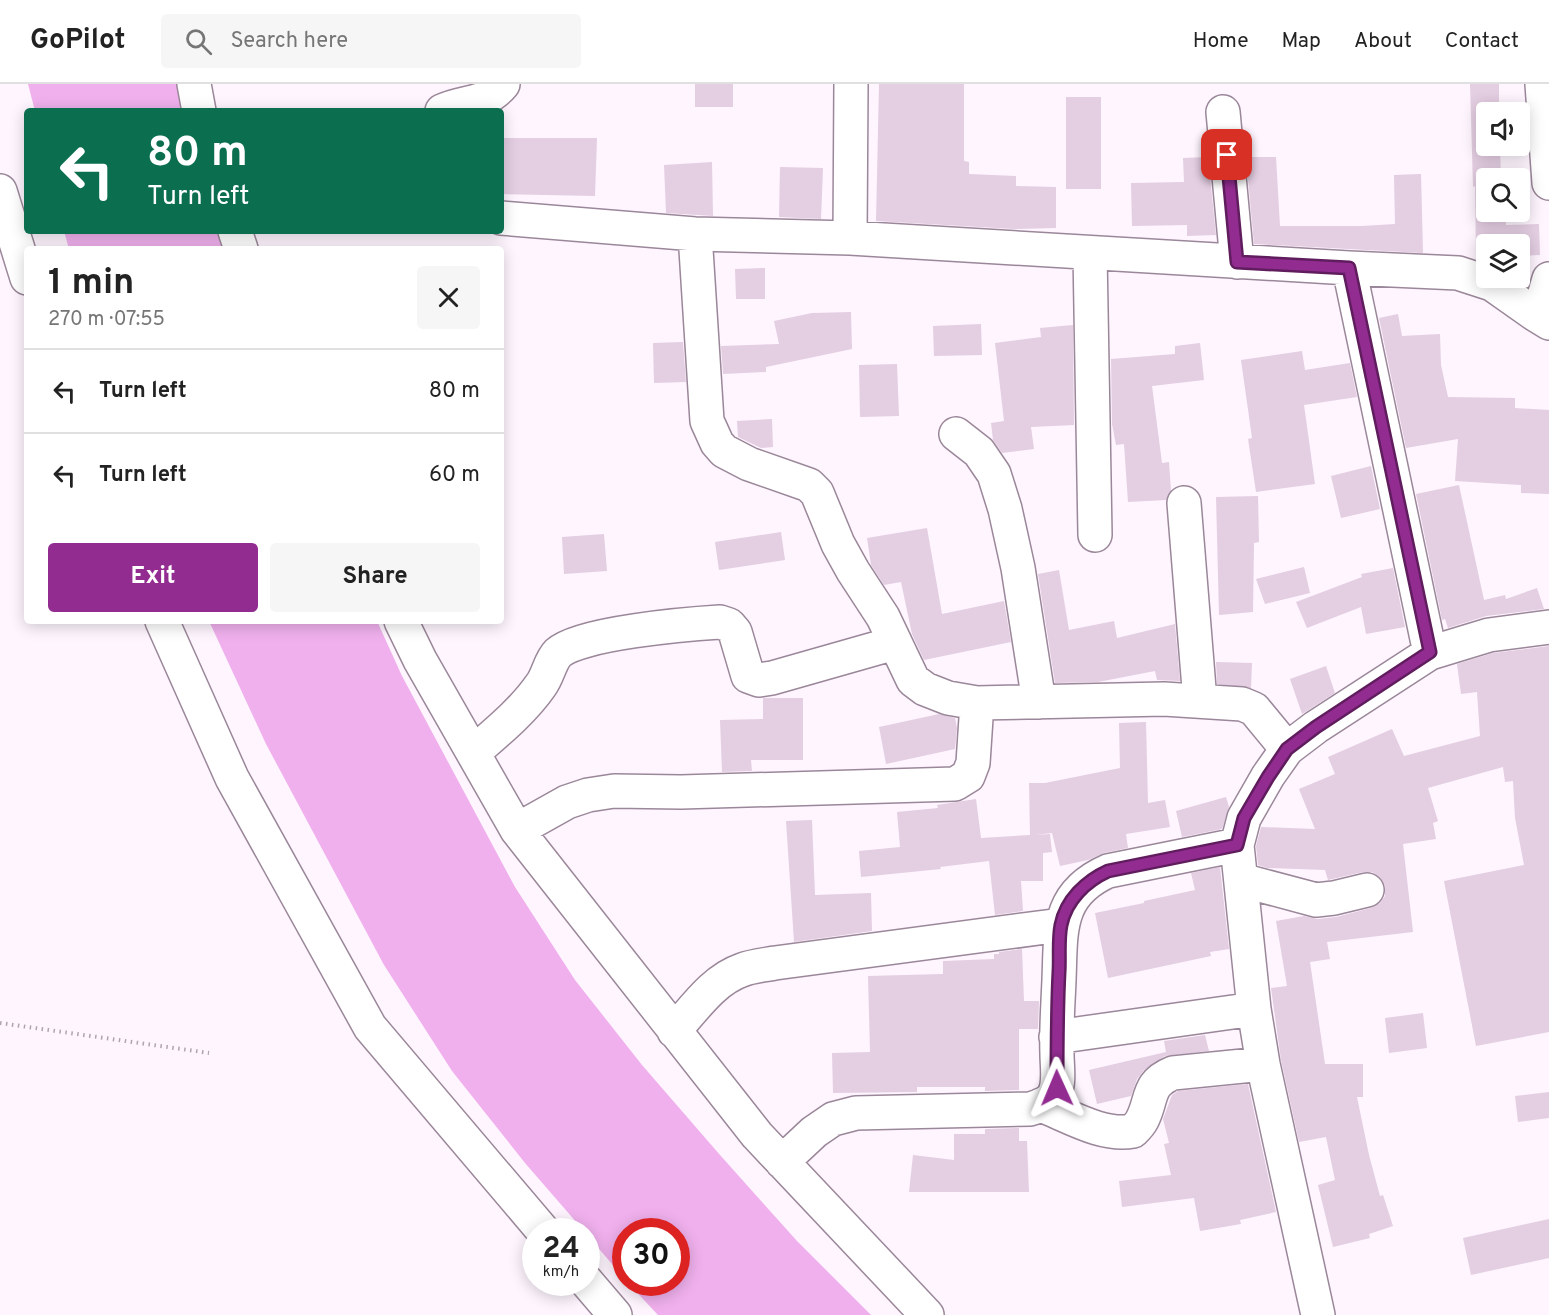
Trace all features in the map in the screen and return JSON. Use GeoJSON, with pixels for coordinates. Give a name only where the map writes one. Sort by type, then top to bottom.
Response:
{"type":"FeatureCollection","features":[{"type":"Feature","properties":{"kind":"street"},"geometry":{"type":"LineString","coordinates":[[194,84],[198,108]]}},
{"type":"Feature","properties":{"kind":"street"},"geometry":{"type":"LineString","coordinates":[[449,108],[483,100],[497,92],[503,84]]}},
{"type":"Feature","properties":{"kind":"street"},"geometry":{"type":"LineString","coordinates":[[850,238],[851,84]]}},
{"type":"Feature","properties":{"kind":"street"},"geometry":{"type":"LineString","coordinates":[[1542,84],[1549,183]]}},
{"type":"Feature","properties":{"kind":"street"},"geometry":{"type":"LineString","coordinates":[[1223,112],[1237,262]]}},
{"type":"Feature","properties":{"kind":"street"},"geometry":{"type":"LineString","coordinates":[[0,191],[24,268]]}},
{"type":"Feature","properties":{"kind":"street"},"geometry":{"type":"LineString","coordinates":[[504,218],[695,234],[850,238],[1458,273],[1492,284],[1543,319]]}},
{"type":"Feature","properties":{"kind":"street"},"geometry":{"type":"LineString","coordinates":[[695,234],[707,422],[724,451],[749,464],[809,485],[817,493],[838,544],[883,617],[913,680],[925,689],[948,698],[977,703],[1164,699],[1242,704],[1254,709],[1287,749]]}},
{"type":"Feature","properties":{"kind":"street"},"geometry":{"type":"LineString","coordinates":[[1090,253],[1095,535]]}},
{"type":"Feature","properties":{"kind":"street"},"geometry":{"type":"LineString","coordinates":[[1349,268],[1430,652]]}},
{"type":"Feature","properties":{"kind":"street"},"geometry":{"type":"LineString","coordinates":[[1543,319],[1543,300],[1549,279]]}},
{"type":"Feature","properties":{"kind":"street"},"geometry":{"type":"LineString","coordinates":[[956,434],[979,452],[994,474],[1005,509],[1018,568],[1039,702]]}},
{"type":"Feature","properties":{"kind":"street"},"geometry":{"type":"LineString","coordinates":[[1184,503],[1200,701]]}},
{"type":"Feature","properties":{"kind":"street"},"geometry":{"type":"LineString","coordinates":[[473,753],[516,714],[543,684],[557,654],[571,644],[594,637],[720,622],[729,625],[735,632],[748,676],[759,680],[895,644]]}},
{"type":"Feature","properties":{"kind":"street"},"geometry":{"type":"LineString","coordinates":[[163,624],[232,778],[370,1027],[532,1218]]}},
{"type":"Feature","properties":{"kind":"street"},"geometry":{"type":"LineString","coordinates":[[402,624],[420,660],[517,830],[757,1135],[927,1315]]}},
{"type":"Feature","properties":{"kind":"street"},"geometry":{"type":"LineString","coordinates":[[1318,1315],[1263,1064],[1254,1008],[1237,845],[1244,818],[1287,749],[1316,727],[1430,652],[1489,635],[1549,627]]}},
{"type":"Feature","properties":{"kind":"street"},"geometry":{"type":"LineString","coordinates":[[517,830],[567,802],[588,795],[614,791],[681,792],[955,784],[968,776],[973,763],[977,703]]}},
{"type":"Feature","properties":{"kind":"street"},"geometry":{"type":"LineString","coordinates":[[782,1162],[814,1132],[833,1119],[856,1113],[1030,1109],[1051,1099],[1057,1088],[1056,1037],[1061,925],[1070,904],[1078,893],[1092,878],[1100,875],[1151,861],[1237,845]]}},
{"type":"Feature","properties":{"kind":"street"},"geometry":{"type":"LineString","coordinates":[[1241,880],[1316,900],[1367,890]]}},
{"type":"Feature","properties":{"kind":"street"},"geometry":{"type":"LineString","coordinates":[[674,1031],[711,990],[742,970],[775,963],[1061,925]]}},
{"type":"Feature","properties":{"kind":"street"},"geometry":{"type":"LineString","coordinates":[[1056,1037],[1254,1008]]}},
{"type":"Feature","properties":{"kind":"street"},"geometry":{"type":"LineString","coordinates":[[1041,1105],[1104,1130],[1121,1134],[1133,1131],[1143,1119],[1148,1100],[1162,1077],[1173,1073],[1263,1064]]}},
{"type":"Feature","properties":{"kind":"street"},"geometry":{"type":"LineString","coordinates":[[599,1296],[615,1315]]}},
{"type":"Feature","properties":{"kind":"path"},"geometry":{"type":"LineString","coordinates":[[0,1023],[209,1053]]}},
{"type":"Feature","properties":{"kind":"shaded area"},"geometry":{"type":"Polygon","coordinates":[[[28,84],[186,84],[191,108],[34,108],[28,84]]]}},
{"type":"Feature","properties":{"kind":"shaded area"},"geometry":{"type":"Polygon","coordinates":[[[65,234],[223,234],[226,246],[68,246],[65,234]]]}},
{"type":"Feature","properties":{"kind":"shaded area"},"geometry":{"type":"Polygon","coordinates":[[[210,624],[378,624],[402,676],[515,887],[575,980],[642,1065],[720,1155],[797,1241],[871,1315],[658,1315],[640,1296],[690,1296],[690,1218],[612,1218],[612,1264],[600,1250],[600,1218],[573,1218],[525,1163],[452,1071],[384,965],[266,744],[210,624]]]}},
{"type":"Feature","properties":{"kind":"building"},"geometry":{"type":"Polygon","coordinates":[[[695,84],[733,84],[733,107],[695,107],[695,84]]]}},
{"type":"Feature","properties":{"kind":"building"},"geometry":{"type":"Polygon","coordinates":[[[879,84],[964,84],[964,161],[969,162],[969,174],[1016,176],[1016,186],[1056,187],[1056,228],[1014,229],[876,221],[879,84]]]}},
{"type":"Feature","properties":{"kind":"building"},"geometry":{"type":"Polygon","coordinates":[[[1470,84],[1499,84],[1499,102],[1476,102],[1476,156],[1500,156],[1501,168],[1476,168],[1476,222],[1506,222],[1506,225],[1539,224],[1540,255],[1530,256],[1530,234],[1476,234],[1476,256],[1475,186],[1473,187],[1470,84]]]}},
{"type":"Feature","properties":{"kind":"building"},"geometry":{"type":"Polygon","coordinates":[[[1066,97],[1101,97],[1101,189],[1066,189],[1066,97]]]}},
{"type":"Feature","properties":{"kind":"building"},"geometry":{"type":"Polygon","coordinates":[[[504,138],[597,138],[595,196],[504,194],[504,138]]]}},
{"type":"Feature","properties":{"kind":"building"},"geometry":{"type":"Polygon","coordinates":[[[1208,157],[1216,235],[1187,236],[1187,225],[1132,226],[1131,183],[1184,182],[1183,158],[1208,157]]]}},
{"type":"Feature","properties":{"kind":"building"},"geometry":{"type":"Polygon","coordinates":[[[1246,157],[1276,157],[1280,226],[1395,224],[1394,175],[1421,174],[1423,253],[1254,244],[1246,157]]]}},
{"type":"Feature","properties":{"kind":"building"},"geometry":{"type":"Polygon","coordinates":[[[712,162],[713,216],[666,213],[664,165],[712,162]]]}},
{"type":"Feature","properties":{"kind":"building"},"geometry":{"type":"Polygon","coordinates":[[[780,167],[823,168],[821,219],[779,217],[780,167]]]}},
{"type":"Feature","properties":{"kind":"building"},"geometry":{"type":"Polygon","coordinates":[[[765,268],[765,299],[736,299],[735,269],[765,268]]]}},
{"type":"Feature","properties":{"kind":"building"},"geometry":{"type":"Polygon","coordinates":[[[851,312],[852,349],[766,367],[766,372],[723,374],[721,346],[779,344],[774,321],[812,313],[851,312]]]}},
{"type":"Feature","properties":{"kind":"building"},"geometry":{"type":"Polygon","coordinates":[[[1398,314],[1402,336],[1440,334],[1441,365],[1448,397],[1515,398],[1515,408],[1549,410],[1549,494],[1521,493],[1521,485],[1455,481],[1458,439],[1406,448],[1379,318],[1398,314]]]}},
{"type":"Feature","properties":{"kind":"building"},"geometry":{"type":"Polygon","coordinates":[[[981,324],[982,355],[934,356],[933,326],[981,324]]]}},
{"type":"Feature","properties":{"kind":"building"},"geometry":{"type":"Polygon","coordinates":[[[1073,325],[1074,425],[1031,427],[1034,449],[1002,453],[993,440],[991,423],[1004,421],[995,343],[1041,337],[1040,328],[1073,325]]]}},
{"type":"Feature","properties":{"kind":"building"},"geometry":{"type":"Polygon","coordinates":[[[683,342],[686,382],[654,383],[653,343],[683,342]]]}},
{"type":"Feature","properties":{"kind":"building"},"geometry":{"type":"Polygon","coordinates":[[[1200,343],[1204,380],[1152,386],[1162,463],[1169,462],[1171,491],[1166,500],[1128,502],[1124,444],[1116,445],[1112,424],[1111,359],[1175,354],[1175,346],[1200,343]]]}},
{"type":"Feature","properties":{"kind":"building"},"geometry":{"type":"Polygon","coordinates":[[[1302,351],[1305,370],[1350,363],[1357,397],[1304,405],[1315,484],[1256,492],[1248,439],[1252,438],[1241,360],[1302,351]]]}},
{"type":"Feature","properties":{"kind":"building"},"geometry":{"type":"Polygon","coordinates":[[[897,364],[899,416],[860,417],[859,365],[897,364]]]}},
{"type":"Feature","properties":{"kind":"building"},"geometry":{"type":"Polygon","coordinates":[[[772,419],[773,447],[761,448],[738,437],[737,421],[772,419]]]}},
{"type":"Feature","properties":{"kind":"building"},"geometry":{"type":"Polygon","coordinates":[[[1371,466],[1380,509],[1341,518],[1331,476],[1371,466]]]}},
{"type":"Feature","properties":{"kind":"building"},"geometry":{"type":"Polygon","coordinates":[[[1459,485],[1484,600],[1505,595],[1506,599],[1537,588],[1544,609],[1486,616],[1448,628],[1445,619],[1442,620],[1416,494],[1459,485]]]}},
{"type":"Feature","properties":{"kind":"building"},"geometry":{"type":"Polygon","coordinates":[[[1258,496],[1259,542],[1254,543],[1253,612],[1219,615],[1216,497],[1258,496]]]}},
{"type":"Feature","properties":{"kind":"building"},"geometry":{"type":"Polygon","coordinates":[[[927,528],[942,614],[1004,601],[1011,642],[924,660],[912,634],[901,582],[884,585],[871,565],[867,538],[927,528]]]}},
{"type":"Feature","properties":{"kind":"building"},"geometry":{"type":"Polygon","coordinates":[[[781,532],[785,560],[719,570],[715,542],[781,532]]]}},
{"type":"Feature","properties":{"kind":"building"},"geometry":{"type":"Polygon","coordinates":[[[604,534],[607,571],[564,574],[562,537],[604,534]]]}},
{"type":"Feature","properties":{"kind":"building"},"geometry":{"type":"Polygon","coordinates":[[[1304,567],[1310,593],[1265,604],[1256,579],[1304,567]]]}},
{"type":"Feature","properties":{"kind":"building"},"geometry":{"type":"Polygon","coordinates":[[[1393,568],[1405,627],[1366,634],[1361,607],[1307,628],[1296,602],[1362,577],[1361,574],[1393,568]]]}},
{"type":"Feature","properties":{"kind":"building"},"geometry":{"type":"Polygon","coordinates":[[[1059,570],[1069,630],[1114,621],[1117,638],[1175,624],[1180,681],[1157,680],[1155,671],[1098,682],[1055,683],[1038,574],[1059,570]]]}},
{"type":"Feature","properties":{"kind":"building"},"geometry":{"type":"Polygon","coordinates":[[[1549,646],[1549,1032],[1476,1046],[1444,881],[1524,865],[1515,818],[1513,781],[1505,782],[1503,767],[1428,788],[1438,821],[1433,823],[1436,839],[1403,844],[1413,932],[1327,942],[1330,959],[1310,962],[1325,1064],[1363,1064],[1363,1097],[1357,1097],[1380,1196],[1383,1195],[1393,1226],[1369,1234],[1370,1238],[1333,1247],[1318,1185],[1335,1180],[1326,1137],[1299,1142],[1281,1060],[1271,988],[1287,986],[1276,921],[1304,916],[1318,919],[1336,917],[1371,908],[1380,903],[1385,896],[1385,886],[1380,877],[1372,872],[1328,880],[1325,870],[1267,868],[1258,865],[1256,846],[1261,827],[1315,829],[1299,789],[1335,774],[1328,757],[1392,729],[1404,756],[1480,736],[1477,692],[1461,694],[1457,664],[1493,653],[1549,646]]]}},
{"type":"Feature","properties":{"kind":"building"},"geometry":{"type":"Polygon","coordinates":[[[1216,662],[1252,663],[1251,688],[1217,684],[1216,662]]]}},
{"type":"Feature","properties":{"kind":"building"},"geometry":{"type":"Polygon","coordinates":[[[1326,666],[1335,693],[1302,714],[1290,679],[1326,666]]]}},
{"type":"Feature","properties":{"kind":"building"},"geometry":{"type":"Polygon","coordinates":[[[763,698],[803,698],[803,760],[751,760],[752,771],[722,772],[720,720],[763,719],[763,698]]]}},
{"type":"Feature","properties":{"kind":"building"},"geometry":{"type":"Polygon","coordinates":[[[939,714],[955,718],[957,728],[955,749],[886,764],[879,727],[939,714]]]}},
{"type":"Feature","properties":{"kind":"building"},"geometry":{"type":"Polygon","coordinates":[[[1146,722],[1148,803],[1165,800],[1170,827],[1126,834],[1128,848],[1060,866],[1052,833],[1035,835],[1050,834],[1052,852],[1043,853],[1043,881],[1021,881],[1023,911],[995,915],[989,861],[940,867],[941,869],[861,877],[859,851],[900,847],[897,812],[938,808],[937,805],[976,799],[981,838],[1030,835],[1029,783],[1045,783],[1120,768],[1119,723],[1146,722]]]}},
{"type":"Feature","properties":{"kind":"building"},"geometry":{"type":"Polygon","coordinates":[[[1226,797],[1229,807],[1222,829],[1182,837],[1176,811],[1226,797]]]}},
{"type":"Feature","properties":{"kind":"building"},"geometry":{"type":"Polygon","coordinates":[[[812,820],[815,895],[871,893],[872,931],[794,942],[786,821],[812,820]]]}},
{"type":"Feature","properties":{"kind":"building"},"geometry":{"type":"Polygon","coordinates":[[[1220,867],[1229,949],[1210,952],[1211,956],[1108,978],[1095,913],[1195,890],[1191,873],[1220,867]]]}},
{"type":"Feature","properties":{"kind":"building"},"geometry":{"type":"Polygon","coordinates":[[[1022,949],[1024,1001],[1039,1001],[1038,1029],[1019,1029],[1019,1090],[985,1091],[985,1087],[917,1087],[917,1092],[833,1093],[832,1053],[870,1052],[868,976],[943,974],[943,961],[994,959],[994,954],[999,954],[999,952],[1022,949]]]}},
{"type":"Feature","properties":{"kind":"building"},"geometry":{"type":"Polygon","coordinates":[[[1423,1013],[1427,1048],[1389,1053],[1385,1018],[1423,1013]]]}},
{"type":"Feature","properties":{"kind":"building"},"geometry":{"type":"Polygon","coordinates":[[[1205,1035],[1209,1051],[1165,1056],[1144,1070],[1137,1079],[1131,1096],[1097,1104],[1089,1070],[1166,1052],[1164,1041],[1205,1035]]]}},
{"type":"Feature","properties":{"kind":"building"},"geometry":{"type":"Polygon","coordinates":[[[1248,1084],[1276,1212],[1240,1220],[1241,1224],[1200,1231],[1194,1198],[1122,1207],[1119,1181],[1171,1175],[1164,1144],[1169,1143],[1163,1119],[1172,1095],[1178,1091],[1248,1084]]]}},
{"type":"Feature","properties":{"kind":"building"},"geometry":{"type":"Polygon","coordinates":[[[1549,1092],[1549,1118],[1518,1122],[1515,1096],[1549,1092]]]}},
{"type":"Feature","properties":{"kind":"building"},"geometry":{"type":"Polygon","coordinates":[[[1019,1128],[1019,1141],[1027,1141],[1029,1192],[909,1192],[913,1155],[954,1160],[954,1134],[985,1134],[985,1129],[1019,1128]]]}},
{"type":"Feature","properties":{"kind":"building"},"geometry":{"type":"Polygon","coordinates":[[[1549,1219],[1549,1258],[1471,1275],[1463,1238],[1549,1219]]]}},
{"type":"Feature","properties":{"kind":"route"},"geometry":{"type":"LineString","coordinates":[[1057,1088],[1056,1037],[1061,925],[1070,904],[1078,893],[1092,878],[1108,871],[1237,845],[1244,818],[1287,749],[1316,727],[1430,652],[1349,268],[1237,262],[1227,155]]}}]}
